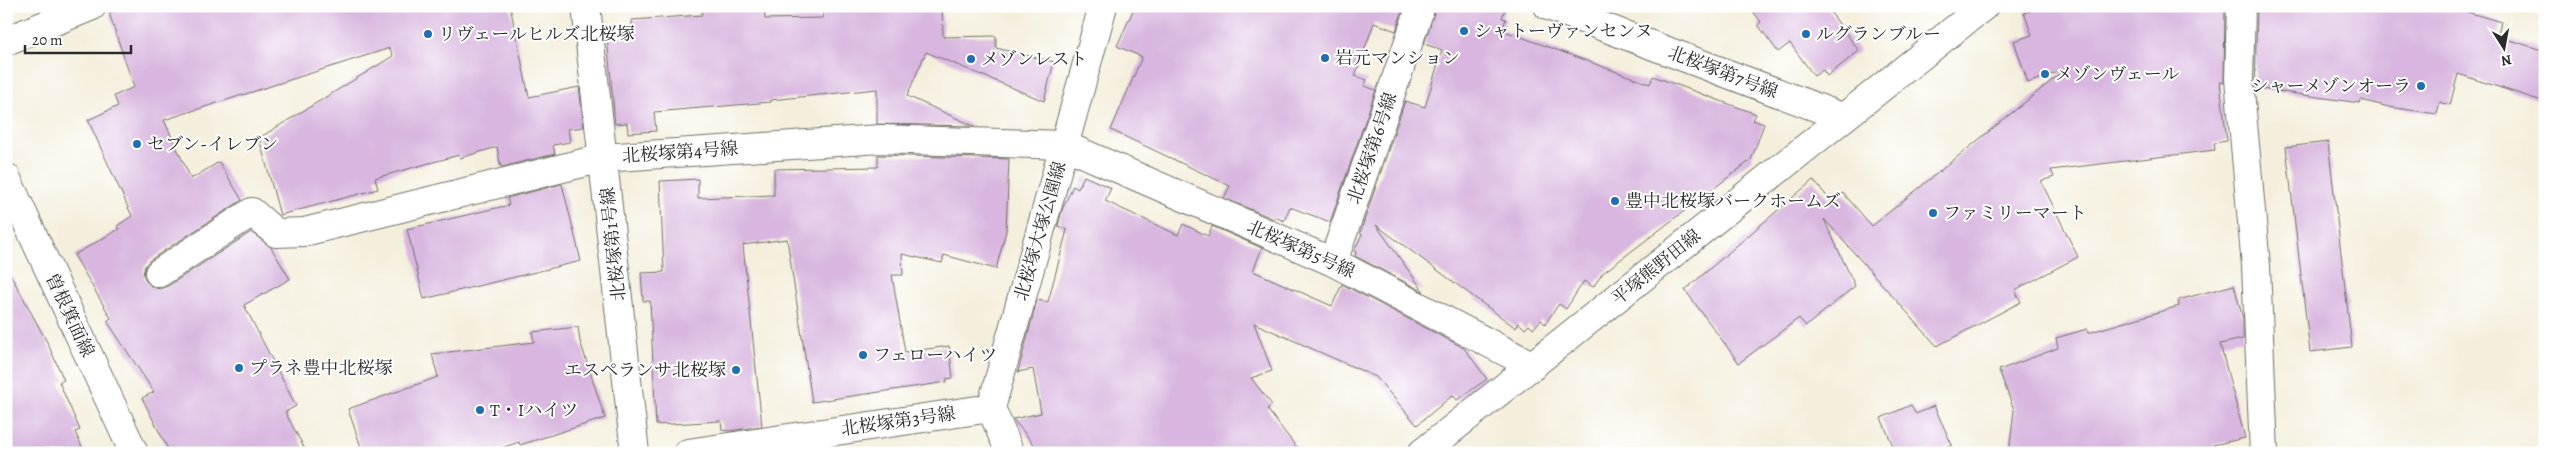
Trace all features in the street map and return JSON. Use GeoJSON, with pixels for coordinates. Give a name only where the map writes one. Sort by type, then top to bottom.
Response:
{"type":"FeatureCollection","features":[{"type":"Feature","properties":{"kind":"street"},"geometry":{"type":"LineString","coordinates":[[6,41],[92,6]]}},
{"type":"Feature","properties":{"kind":"street","name":"北桜塚第1号線"},"geometry":{"type":"LineString","coordinates":[[586,6],[635,453]]}},
{"type":"Feature","properties":{"kind":"street","name":"北桜塚大塚公園線"},"geometry":{"type":"LineString","coordinates":[[990,408],[1103,6]]}},
{"type":"Feature","properties":{"kind":"street","name":"北桜塚第6号線"},"geometry":{"type":"LineString","coordinates":[[1333,262],[1421,6]]}},
{"type":"Feature","properties":{"kind":"street","name":"北桜塚第7号線"},"geometry":{"type":"LineString","coordinates":[[1548,6],[1842,118]]}},
{"type":"Feature","properties":{"kind":"street"},"geometry":{"type":"LineString","coordinates":[[1941,40],[1963,6]]}},
{"type":"Feature","properties":{"kind":"street","name":"平塚熊野田線"},"geometry":{"type":"LineString","coordinates":[[1422,453],[1984,6]]}},
{"type":"Feature","properties":{"kind":"street"},"geometry":{"type":"LineString","coordinates":[[2240,6],[2239,79],[2256,266],[2264,453]]}},
{"type":"Feature","properties":{"kind":"street","name":"北桜塚第4号線"},"geometry":{"type":"LineString","coordinates":[[159,273],[252,212],[276,233],[304,232],[603,158],[880,139],[1064,145]]}},
{"type":"Feature","properties":{"kind":"street","name":"北桜塚第5号線"},"geometry":{"type":"LineString","coordinates":[[1064,145],[1333,262],[1533,366]]}},
{"type":"Feature","properties":{"kind":"street","name":"曽根箕面線"},"geometry":{"type":"LineString","coordinates":[[6,177],[134,453]]}},
{"type":"Feature","properties":{"kind":"street"},"geometry":{"type":"LineString","coordinates":[[990,408],[1010,453]]}},
{"type":"Feature","properties":{"kind":"street","name":"北桜塚第3号線"},"geometry":{"type":"LineString","coordinates":[[688,453],[806,444],[990,408]]}},
{"type":"Feature","properties":{"kind":"building"},"geometry":{"type":"Polygon","coordinates":[[[131,6],[510,6],[529,97],[579,87],[584,127],[568,129],[570,142],[553,145],[555,154],[501,167],[497,147],[460,158],[459,155],[375,178],[378,189],[280,215],[259,138],[393,56],[390,48],[164,120],[191,179],[219,162],[242,200],[150,260],[145,266],[143,274],[146,281],[152,287],[160,289],[168,286],[251,232],[270,246],[290,279],[244,305],[296,406],[285,412],[307,453],[170,453],[142,398],[154,392],[107,321],[111,318],[74,255],[119,229],[117,226],[132,216],[88,120],[118,106],[114,96],[134,87],[109,13],[131,6]]]}},
{"type":"Feature","properties":{"kind":"building"},"geometry":{"type":"Polygon","coordinates":[[[702,6],[764,6],[765,19],[823,18],[822,6],[942,6],[943,37],[996,36],[996,48],[1054,62],[1044,101],[926,52],[907,96],[974,126],[877,124],[877,89],[771,100],[771,102],[654,112],[656,131],[628,133],[627,123],[615,124],[607,37],[633,35],[632,20],[702,15],[702,6]]]}},
{"type":"Feature","properties":{"kind":"building"},"geometry":{"type":"Polygon","coordinates":[[[1135,6],[1404,6],[1396,31],[1374,23],[1355,76],[1367,80],[1364,86],[1376,90],[1330,222],[1290,207],[1284,221],[1275,217],[1274,219],[1224,198],[1230,186],[1111,130],[1142,57],[1117,46],[1135,6]]]}},
{"type":"Feature","properties":{"kind":"building"},"geometry":{"type":"Polygon","coordinates":[[[1436,6],[1506,6],[1502,18],[1506,19],[1502,30],[1650,84],[1653,76],[1756,114],[1753,120],[1764,124],[1751,160],[1603,273],[1593,287],[1584,281],[1566,309],[1559,304],[1545,324],[1541,320],[1533,329],[1529,325],[1525,329],[1519,323],[1516,328],[1376,225],[1424,292],[1355,256],[1356,252],[1354,251],[1362,234],[1360,233],[1405,101],[1425,107],[1442,50],[1424,44],[1436,6]]]}},
{"type":"Feature","properties":{"kind":"building","name":"ルグランブルー"},"geometry":{"type":"Polygon","coordinates":[[[1749,6],[1826,6],[1859,51],[1827,76],[1823,70],[1814,76],[1790,43],[1778,52],[1758,25],[1761,22],[1749,6]]]}},
{"type":"Feature","properties":{"kind":"building"},"geometry":{"type":"Polygon","coordinates":[[[2043,6],[2225,6],[2224,83],[2220,82],[2227,141],[2214,143],[2215,150],[2051,170],[2054,177],[2041,181],[2078,257],[2015,290],[2021,302],[1937,346],[1824,219],[1855,286],[1806,326],[1799,318],[1739,363],[1685,290],[1813,180],[1832,202],[1843,193],[1872,226],[2066,69],[2028,83],[2014,41],[2032,35],[2024,13],[2043,6]]]}},
{"type":"Feature","properties":{"kind":"building"},"geometry":{"type":"Polygon","coordinates":[[[2257,6],[2447,6],[2501,22],[2497,36],[2545,51],[2545,102],[2458,74],[2450,105],[2440,102],[2437,114],[2389,107],[2361,100],[2360,103],[2255,88],[2257,6]]]}},
{"type":"Feature","properties":{"kind":"building"},"geometry":{"type":"Polygon","coordinates":[[[2328,142],[2352,347],[2310,352],[2286,147],[2328,142]]]}},
{"type":"Feature","properties":{"kind":"building"},"geometry":{"type":"Polygon","coordinates":[[[878,155],[1009,159],[1006,231],[996,269],[944,255],[942,263],[902,254],[903,275],[892,275],[905,352],[949,346],[953,378],[946,379],[947,382],[812,402],[787,239],[743,245],[762,426],[730,431],[722,430],[721,421],[656,425],[650,301],[643,301],[641,273],[664,272],[660,181],[698,179],[698,198],[774,195],[774,169],[878,167],[878,155]]]}},
{"type":"Feature","properties":{"kind":"building"},"geometry":{"type":"Polygon","coordinates":[[[1084,176],[1111,188],[1105,201],[1178,235],[1183,224],[1208,236],[1212,226],[1262,248],[1253,271],[1332,306],[1342,284],[1464,348],[1487,379],[1457,400],[1453,395],[1417,425],[1376,377],[1254,323],[1272,371],[1251,378],[1272,405],[1267,409],[1301,453],[1041,453],[1013,419],[1041,413],[1033,369],[1018,372],[1037,300],[1048,302],[1067,230],[1058,226],[1062,210],[1073,186],[1078,189],[1084,176]]]}},
{"type":"Feature","properties":{"kind":"building"},"geometry":{"type":"Polygon","coordinates":[[[562,184],[581,261],[424,299],[407,229],[509,205],[507,198],[562,184]]]}},
{"type":"Feature","properties":{"kind":"building"},"geometry":{"type":"Polygon","coordinates":[[[6,266],[47,342],[64,380],[59,382],[80,430],[75,432],[85,453],[6,453],[6,266]]]}},
{"type":"Feature","properties":{"kind":"building"},"geometry":{"type":"Polygon","coordinates":[[[2234,285],[2243,319],[2243,339],[2220,344],[2245,438],[2213,445],[2215,453],[2009,453],[2014,410],[1999,370],[2058,348],[2056,338],[2087,329],[2088,333],[2179,306],[2178,300],[2234,285]]]}},
{"type":"Feature","properties":{"kind":"building"},"geometry":{"type":"Polygon","coordinates":[[[578,327],[580,341],[605,418],[520,445],[519,442],[487,453],[363,453],[348,409],[438,377],[432,354],[534,342],[532,332],[578,327]]]}},
{"type":"Feature","properties":{"kind":"building"},"geometry":{"type":"Polygon","coordinates":[[[1911,405],[1916,414],[1934,406],[1952,445],[1935,453],[1896,453],[1881,418],[1911,405]]]}},
{"type":"Feature","properties":{"kind":"place","name":"シャトーヴァンセンヌ"},"geometry":{"type":"Point","coordinates":[1464,31]}},
{"type":"Feature","properties":{"kind":"place","name":"リヴェールヒルズ北桜塚"},"geometry":{"type":"Point","coordinates":[428,34]}},
{"type":"Feature","properties":{"kind":"place","name":"ルグランブルー"},"geometry":{"type":"Point","coordinates":[1806,34]}},
{"type":"Feature","properties":{"kind":"place","name":"岩元マンション"},"geometry":{"type":"Point","coordinates":[1325,58]}},
{"type":"Feature","properties":{"kind":"place","name":"メゾンレスト"},"geometry":{"type":"Point","coordinates":[971,59]}},
{"type":"Feature","properties":{"kind":"place","name":"メゾンヴェール"},"geometry":{"type":"Point","coordinates":[2045,74]}},
{"type":"Feature","properties":{"kind":"place","name":"シャーメゾンオーラ"},"geometry":{"type":"Point","coordinates":[2421,86]}},
{"type":"Feature","properties":{"kind":"place","name":"セブン-イレブン"},"geometry":{"type":"Point","coordinates":[137,144]}},
{"type":"Feature","properties":{"kind":"place","name":"豊中北桜塚バークホームズ"},"geometry":{"type":"Point","coordinates":[1615,201]}},
{"type":"Feature","properties":{"kind":"place","name":"ファミリーマート"},"geometry":{"type":"Point","coordinates":[1933,213]}},
{"type":"Feature","properties":{"kind":"place","name":"フェローハイツ"},"geometry":{"type":"Point","coordinates":[863,355]}},
{"type":"Feature","properties":{"kind":"place","name":"プラネ豊中北桜塚"},"geometry":{"type":"Point","coordinates":[239,368]}},
{"type":"Feature","properties":{"kind":"place","name":"エスペランサ北桜塚"},"geometry":{"type":"Point","coordinates":[736,370]}},
{"type":"Feature","properties":{"kind":"place","name":"T・Iハイツ"},"geometry":{"type":"Point","coordinates":[480,410]}}]}
